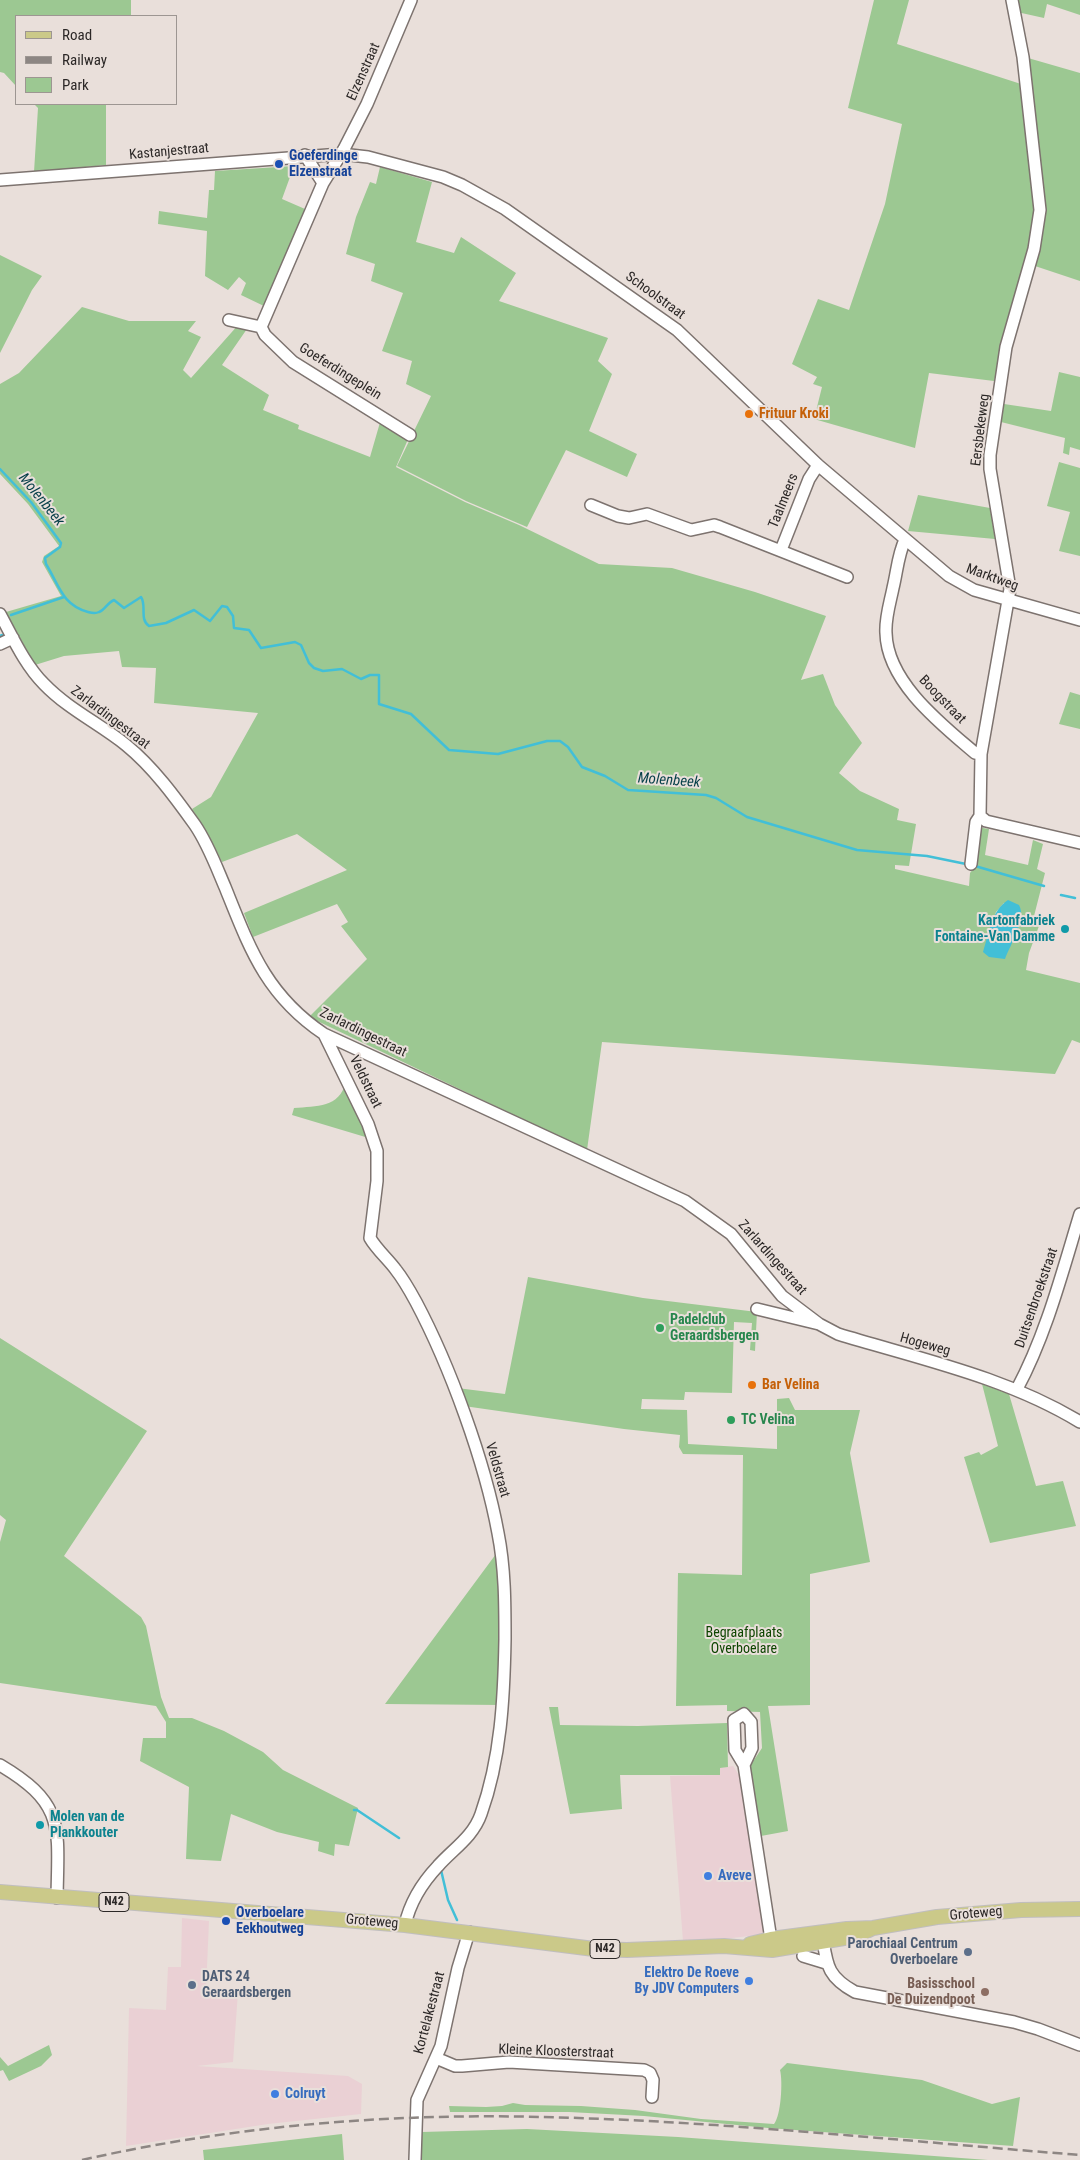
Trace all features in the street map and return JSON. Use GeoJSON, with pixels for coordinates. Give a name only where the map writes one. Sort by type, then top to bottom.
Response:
{"type":"FeatureCollection","features":[{"type":"Feature","properties":{"kind":"main road","name":"Groteweg"},"geometry":{"type":"LineString","coordinates":[[0,1892],[405,1925],[610,1950],[772,1945],[822,1938],[846,1928],[873,1928],[937,1917],[992,1912],[1080,1909]]}},
{"type":"Feature","properties":{"kind":"street","name":"Elzenstraat"},"geometry":{"type":"LineString","coordinates":[[341,154],[380,76],[411,0]]}},
{"type":"Feature","properties":{"kind":"street","name":"Eersbekeweg"},"geometry":{"type":"LineString","coordinates":[[971,864],[976,822],[980,816],[981,754],[1010,589],[990,469],[990,455],[1006,347],[1034,250],[1040,210],[1023,57],[1012,0]]}},
{"type":"Feature","properties":{"kind":"street","name":"Kastanjestraat"},"geometry":{"type":"LineString","coordinates":[[0,180],[341,154]]}},
{"type":"Feature","properties":{"kind":"street"},"geometry":{"type":"LineString","coordinates":[[229,320],[261,327],[323,183],[341,154]]}},
{"type":"Feature","properties":{"kind":"street","name":"Schoolstraat"},"geometry":{"type":"LineString","coordinates":[[341,154],[368,157],[443,177],[462,184],[505,209],[677,330],[818,465],[905,540]]}},
{"type":"Feature","properties":{"kind":"street"},"geometry":{"type":"LineString","coordinates":[[305,156],[323,183]]}},
{"type":"Feature","properties":{"kind":"street","name":"Goeferdingeplein"},"geometry":{"type":"LineString","coordinates":[[261,327],[265,335],[294,362],[410,435]]}},
{"type":"Feature","properties":{"kind":"street","name":"Taalmeers"},"geometry":{"type":"LineString","coordinates":[[781,550],[809,479],[818,465]]}},
{"type":"Feature","properties":{"kind":"street","name":"Taalmeers"},"geometry":{"type":"LineString","coordinates":[[591,505],[618,516],[630,518],[647,514],[690,530],[714,525],[847,577]]}},
{"type":"Feature","properties":{"kind":"street","name":"Marktweg"},"geometry":{"type":"LineString","coordinates":[[905,540],[960,584],[1007,601],[1080,620]]}},
{"type":"Feature","properties":{"kind":"street","name":"Boogstraat"},"geometry":{"type":"LineString","coordinates":[[905,540],[887,617],[886,633],[889,650],[900,675],[920,703],[968,747],[981,754]]}},
{"type":"Feature","properties":{"kind":"street","name":"Zarlardingestraat"},"geometry":{"type":"LineString","coordinates":[[0,614],[43,684],[59,698],[126,745],[168,788],[197,827],[213,858],[245,937],[272,986],[291,1008],[324,1034],[685,1201],[731,1234],[782,1296],[819,1324]]}},
{"type":"Feature","properties":{"kind":"street"},"geometry":{"type":"LineString","coordinates":[[0,644],[13,638]]}},
{"type":"Feature","properties":{"kind":"street"},"geometry":{"type":"LineString","coordinates":[[980,816],[986,821],[1080,843]]}},
{"type":"Feature","properties":{"kind":"street","name":"Veldstraat"},"geometry":{"type":"LineString","coordinates":[[324,1034],[368,1124],[377,1150],[377,1181],[370,1238],[397,1271],[412,1295],[453,1388],[476,1452],[498,1532],[502,1558],[504,1584],[504,1691],[501,1730],[481,1816],[468,1837],[438,1865],[424,1883],[414,1898],[405,1925]]}},
{"type":"Feature","properties":{"kind":"street","name":"Duitsenbroekstraat"},"geometry":{"type":"LineString","coordinates":[[1016,1389],[1030,1364],[1041,1336],[1080,1214]]}},
{"type":"Feature","properties":{"kind":"street","name":"Hogeweg"},"geometry":{"type":"LineString","coordinates":[[757,1309],[819,1324],[838,1334],[982,1376],[1016,1389],[1080,1422]]}},
{"type":"Feature","properties":{"kind":"street"},"geometry":{"type":"LineString","coordinates":[[0,1765],[35,1788],[47,1802],[55,1819],[58,1837],[57,1898]]}},
{"type":"Feature","properties":{"kind":"street"},"geometry":{"type":"LineString","coordinates":[[744,1765],[772,1945]]}},
{"type":"Feature","properties":{"kind":"street","name":"Kortelakestraat"},"geometry":{"type":"LineString","coordinates":[[415,2160],[417,2100],[436,2058],[468,1932]]}},
{"type":"Feature","properties":{"kind":"street"},"geometry":{"type":"LineString","coordinates":[[822,1938],[826,1963],[834,1977],[855,1992],[1014,2022],[1038,2028],[1080,2045]]}},
{"type":"Feature","properties":{"kind":"street"},"geometry":{"type":"LineString","coordinates":[[803,1956],[826,1963]]}},
{"type":"Feature","properties":{"kind":"street","name":"Kleine Kloosterstraat"},"geometry":{"type":"LineString","coordinates":[[436,2058],[455,2066],[509,2062],[644,2070],[650,2072],[654,2080],[652,2098]]}},
{"type":"Feature","properties":{"kind":"shaded area"},"geometry":{"type":"Polygon","coordinates":[[[733,1766],[743,1781],[765,1934],[716,1940],[683,1941],[670,1776],[720,1775],[720,1768],[733,1766]]]}},
{"type":"Feature","properties":{"kind":"shaded area"},"geometry":{"type":"Polygon","coordinates":[[[182,1918],[209,1921],[206,1990],[238,1992],[233,2062],[197,2066],[348,2076],[362,2084],[361,2114],[268,2124],[126,2146],[129,2008],[166,2010],[168,1967],[181,1967],[182,1918]]]}},
{"type":"Feature","properties":{"kind":"green space"},"geometry":{"type":"Polygon","coordinates":[[[0,0],[131,0],[131,15],[15,15],[15,85],[4,73],[0,72],[0,0]]]}},
{"type":"Feature","properties":{"kind":"green space"},"geometry":{"type":"Polygon","coordinates":[[[874,0],[909,0],[897,44],[1021,84],[1035,220],[994,381],[929,373],[915,448],[814,419],[822,387],[813,384],[817,377],[792,364],[818,299],[849,310],[885,204],[902,124],[848,108],[874,0]]]}},
{"type":"Feature","properties":{"kind":"green space"},"geometry":{"type":"Polygon","coordinates":[[[1015,0],[1080,0],[1080,15],[1047,4],[1044,18],[1017,12],[1015,0]]]}},
{"type":"Feature","properties":{"kind":"green space"},"geometry":{"type":"Polygon","coordinates":[[[1028,58],[1080,73],[1080,281],[1035,266],[1043,234],[1044,212],[1028,58]]]}},
{"type":"Feature","properties":{"kind":"green space"},"geometry":{"type":"Polygon","coordinates":[[[35,105],[106,105],[106,165],[34,172],[38,108],[35,105]]]}},
{"type":"Feature","properties":{"kind":"green space"},"geometry":{"type":"Polygon","coordinates":[[[294,166],[282,199],[305,209],[266,307],[241,295],[246,283],[239,277],[228,290],[205,276],[207,231],[158,224],[159,211],[207,218],[209,190],[214,190],[215,171],[294,166]]]}},
{"type":"Feature","properties":{"kind":"green space"},"geometry":{"type":"Polygon","coordinates":[[[380,167],[432,182],[416,242],[454,253],[461,237],[516,273],[499,301],[608,338],[598,361],[612,374],[589,431],[637,454],[627,477],[566,450],[527,527],[466,501],[397,466],[431,396],[406,384],[412,361],[382,351],[403,293],[371,281],[375,264],[346,254],[356,217],[370,182],[376,184],[380,167]]]}},
{"type":"Feature","properties":{"kind":"green space"},"geometry":{"type":"Polygon","coordinates":[[[0,255],[42,276],[32,290],[0,353],[0,255]]]}},
{"type":"Feature","properties":{"kind":"green space"},"geometry":{"type":"Polygon","coordinates":[[[82,307],[129,321],[196,321],[188,331],[201,337],[183,370],[191,378],[239,324],[249,326],[222,365],[269,395],[263,410],[299,425],[298,429],[370,457],[381,419],[409,437],[396,467],[465,502],[519,525],[599,564],[672,568],[755,592],[826,616],[801,680],[823,674],[835,705],[862,743],[839,773],[860,791],[899,809],[897,820],[916,824],[909,866],[895,865],[895,869],[969,886],[970,873],[973,869],[977,827],[989,829],[985,855],[1028,865],[1033,840],[1043,844],[1037,869],[1045,873],[1034,916],[1042,918],[1029,953],[1026,970],[1080,983],[1080,1043],[1072,1040],[1055,1074],[602,1042],[587,1150],[309,1017],[367,959],[341,926],[348,922],[337,904],[253,937],[244,913],[347,870],[297,834],[222,862],[208,834],[192,809],[211,797],[258,713],[154,703],[156,668],[122,667],[119,651],[64,656],[35,665],[6,612],[61,596],[42,562],[44,556],[59,546],[28,504],[0,474],[0,384],[19,373],[82,307]],[[1004,903],[996,912],[987,937],[1012,939],[1021,919],[1004,903]]]}},
{"type":"Feature","properties":{"kind":"green space"},"geometry":{"type":"Polygon","coordinates":[[[1059,372],[1080,377],[1080,450],[1070,447],[1069,455],[1063,453],[1065,438],[1001,422],[1004,404],[1051,411],[1059,372]]]}},
{"type":"Feature","properties":{"kind":"green space"},"geometry":{"type":"Polygon","coordinates":[[[1059,462],[1080,468],[1080,556],[1059,551],[1070,512],[1047,506],[1059,462]]]}},
{"type":"Feature","properties":{"kind":"green space"},"geometry":{"type":"Polygon","coordinates":[[[918,495],[990,508],[995,539],[908,531],[918,495]]]}},
{"type":"Feature","properties":{"kind":"green space"},"geometry":{"type":"Polygon","coordinates":[[[1070,692],[1080,695],[1080,729],[1059,724],[1070,692]]]}},
{"type":"Feature","properties":{"kind":"green space"},"geometry":{"type":"Polygon","coordinates":[[[346,1082],[372,1139],[292,1115],[294,1108],[319,1106],[333,1101],[343,1090],[346,1082]]]}},
{"type":"Feature","properties":{"kind":"green space","name":"Begraafplaats Overboelare"},"geometry":{"type":"Polygon","coordinates":[[[528,1277],[643,1298],[757,1312],[755,1351],[750,1350],[752,1323],[734,1322],[732,1393],[685,1392],[684,1400],[642,1399],[641,1409],[687,1410],[688,1444],[777,1449],[777,1399],[789,1398],[795,1410],[860,1410],[850,1453],[870,1562],[810,1574],[810,1705],[768,1706],[788,1831],[761,1836],[750,1766],[762,1748],[760,1712],[727,1711],[727,1705],[676,1706],[678,1573],[742,1575],[743,1455],[683,1454],[679,1447],[680,1435],[624,1429],[464,1406],[457,1388],[505,1394],[528,1277]]]}},
{"type":"Feature","properties":{"kind":"green space"},"geometry":{"type":"Polygon","coordinates":[[[0,1338],[147,1431],[64,1556],[141,1617],[146,1626],[161,1697],[169,1718],[192,1718],[224,1731],[263,1752],[283,1770],[358,1808],[349,1846],[335,1844],[334,1856],[318,1851],[319,1842],[277,1832],[231,1814],[221,1861],[186,1859],[189,1787],[140,1761],[143,1738],[166,1738],[166,1722],[156,1706],[0,1683],[0,1542],[6,1520],[0,1515],[0,1338]]]}},
{"type":"Feature","properties":{"kind":"green space"},"geometry":{"type":"Polygon","coordinates":[[[982,1384],[1009,1394],[1036,1486],[1063,1481],[1076,1526],[990,1543],[964,1457],[979,1452],[981,1455],[998,1446],[982,1384]]]}},
{"type":"Feature","properties":{"kind":"green space"},"geometry":{"type":"Polygon","coordinates":[[[496,1554],[503,1588],[502,1705],[385,1704],[496,1554]]]}},
{"type":"Feature","properties":{"kind":"green space"},"geometry":{"type":"Polygon","coordinates":[[[549,1707],[558,1707],[560,1725],[638,1726],[727,1723],[728,1767],[720,1768],[720,1775],[620,1775],[622,1809],[570,1814],[549,1707]]]}},
{"type":"Feature","properties":{"kind":"green space"},"geometry":{"type":"Polygon","coordinates":[[[49,2045],[52,2055],[41,2066],[9,2081],[3,2070],[0,2071],[0,2057],[8,2066],[49,2045]]]}},
{"type":"Feature","properties":{"kind":"green space"},"geometry":{"type":"Polygon","coordinates":[[[787,2063],[922,2080],[992,2104],[1020,2097],[1013,2146],[768,2128],[644,2116],[569,2112],[450,2112],[449,2106],[486,2107],[513,2103],[581,2106],[635,2110],[701,2119],[774,2124],[781,2098],[780,2070],[787,2063]]]}},
{"type":"Feature","properties":{"kind":"green space"},"geometry":{"type":"Polygon","coordinates":[[[527,2129],[678,2137],[988,2160],[421,2160],[422,2132],[527,2129]]]}},
{"type":"Feature","properties":{"kind":"green space"},"geometry":{"type":"Polygon","coordinates":[[[342,2134],[344,2160],[204,2160],[203,2150],[342,2134]]]}},
{"type":"Feature","properties":{"kind":"water"},"geometry":{"type":"Polygon","coordinates":[[[1008,900],[1019,905],[1021,911],[1017,932],[1005,959],[989,957],[983,952],[991,923],[998,910],[1008,900]]]}},
{"type":"Feature","properties":{"kind":"waterway","name":"Molenbeek"},"geometry":{"type":"LineString","coordinates":[[0,469],[31,502],[61,543],[60,547],[45,558],[46,564],[62,593],[79,609],[96,613],[114,600],[124,608],[141,597],[144,620],[149,626],[166,623],[194,610],[210,621],[222,606],[227,607],[233,616],[234,628],[249,630],[261,648],[295,642],[301,645],[309,663],[314,668],[323,671],[342,669],[361,679],[370,675],[379,675],[379,704],[411,714],[449,750],[498,754],[547,741],[560,741],[568,747],[582,767],[605,776],[628,790],[706,795],[716,798],[747,817],[857,850],[927,856],[966,864]]}},
{"type":"Feature","properties":{"kind":"waterway","name":"Molenbeek"},"geometry":{"type":"LineString","coordinates":[[11,615],[64,597]]}},
{"type":"Feature","properties":{"kind":"waterway","name":"Molenbeek"},"geometry":{"type":"LineString","coordinates":[[975,866],[1044,886]]}},
{"type":"Feature","properties":{"kind":"waterway","name":"Molenbeek"},"geometry":{"type":"LineString","coordinates":[[1061,895],[1075,898]]}},
{"type":"Feature","properties":{"kind":"waterway"},"geometry":{"type":"LineString","coordinates":[[354,1810],[357,1810],[399,1838]]}},
{"type":"Feature","properties":{"kind":"waterway"},"geometry":{"type":"LineString","coordinates":[[441,1870],[448,1900],[457,1920]]}},
{"type":"Feature","properties":{"kind":"railway"},"geometry":{"type":"LineString","coordinates":[[82,2160],[139,2148],[253,2130],[369,2120],[484,2116],[609,2119],[677,2123],[811,2132],[1080,2155]]}},
{"type":"Feature","properties":{"kind":"place","name":"Goeferdinge Elzenstraat"},"geometry":{"type":"Point","coordinates":[279,164]}},
{"type":"Feature","properties":{"kind":"place","name":"Frituur Kroki"},"geometry":{"type":"Point","coordinates":[749,414]}},
{"type":"Feature","properties":{"kind":"place","name":"Kartonfabriek Fontaine-Van Damme"},"geometry":{"type":"Point","coordinates":[1065,929]}},
{"type":"Feature","properties":{"kind":"place","name":"Padelclub Geraardsbergen"},"geometry":{"type":"Point","coordinates":[660,1328]}},
{"type":"Feature","properties":{"kind":"place","name":"Bar Velina"},"geometry":{"type":"Point","coordinates":[752,1385]}},
{"type":"Feature","properties":{"kind":"place","name":"TC Velina"},"geometry":{"type":"Point","coordinates":[731,1420]}},
{"type":"Feature","properties":{"kind":"place","name":"Molen van de Plankkouter"},"geometry":{"type":"Point","coordinates":[40,1825]}},
{"type":"Feature","properties":{"kind":"place","name":"Aveve"},"geometry":{"type":"Point","coordinates":[708,1876]}},
{"type":"Feature","properties":{"kind":"place","name":"Overboelare Eekhoutweg"},"geometry":{"type":"Point","coordinates":[226,1921]}},
{"type":"Feature","properties":{"kind":"place","name":"Parochiaal Centrum Overboelare"},"geometry":{"type":"Point","coordinates":[968,1952]}},
{"type":"Feature","properties":{"kind":"place","name":"Elektro De Roeve By JDV Computers"},"geometry":{"type":"Point","coordinates":[749,1981]}},
{"type":"Feature","properties":{"kind":"place","name":"DATS 24 Geraardsbergen"},"geometry":{"type":"Point","coordinates":[192,1985]}},
{"type":"Feature","properties":{"kind":"place","name":"Basisschool De Duizendpoot"},"geometry":{"type":"Point","coordinates":[985,1992]}},
{"type":"Feature","properties":{"kind":"place","name":"Colruyt"},"geometry":{"type":"Point","coordinates":[275,2094]}}]}
